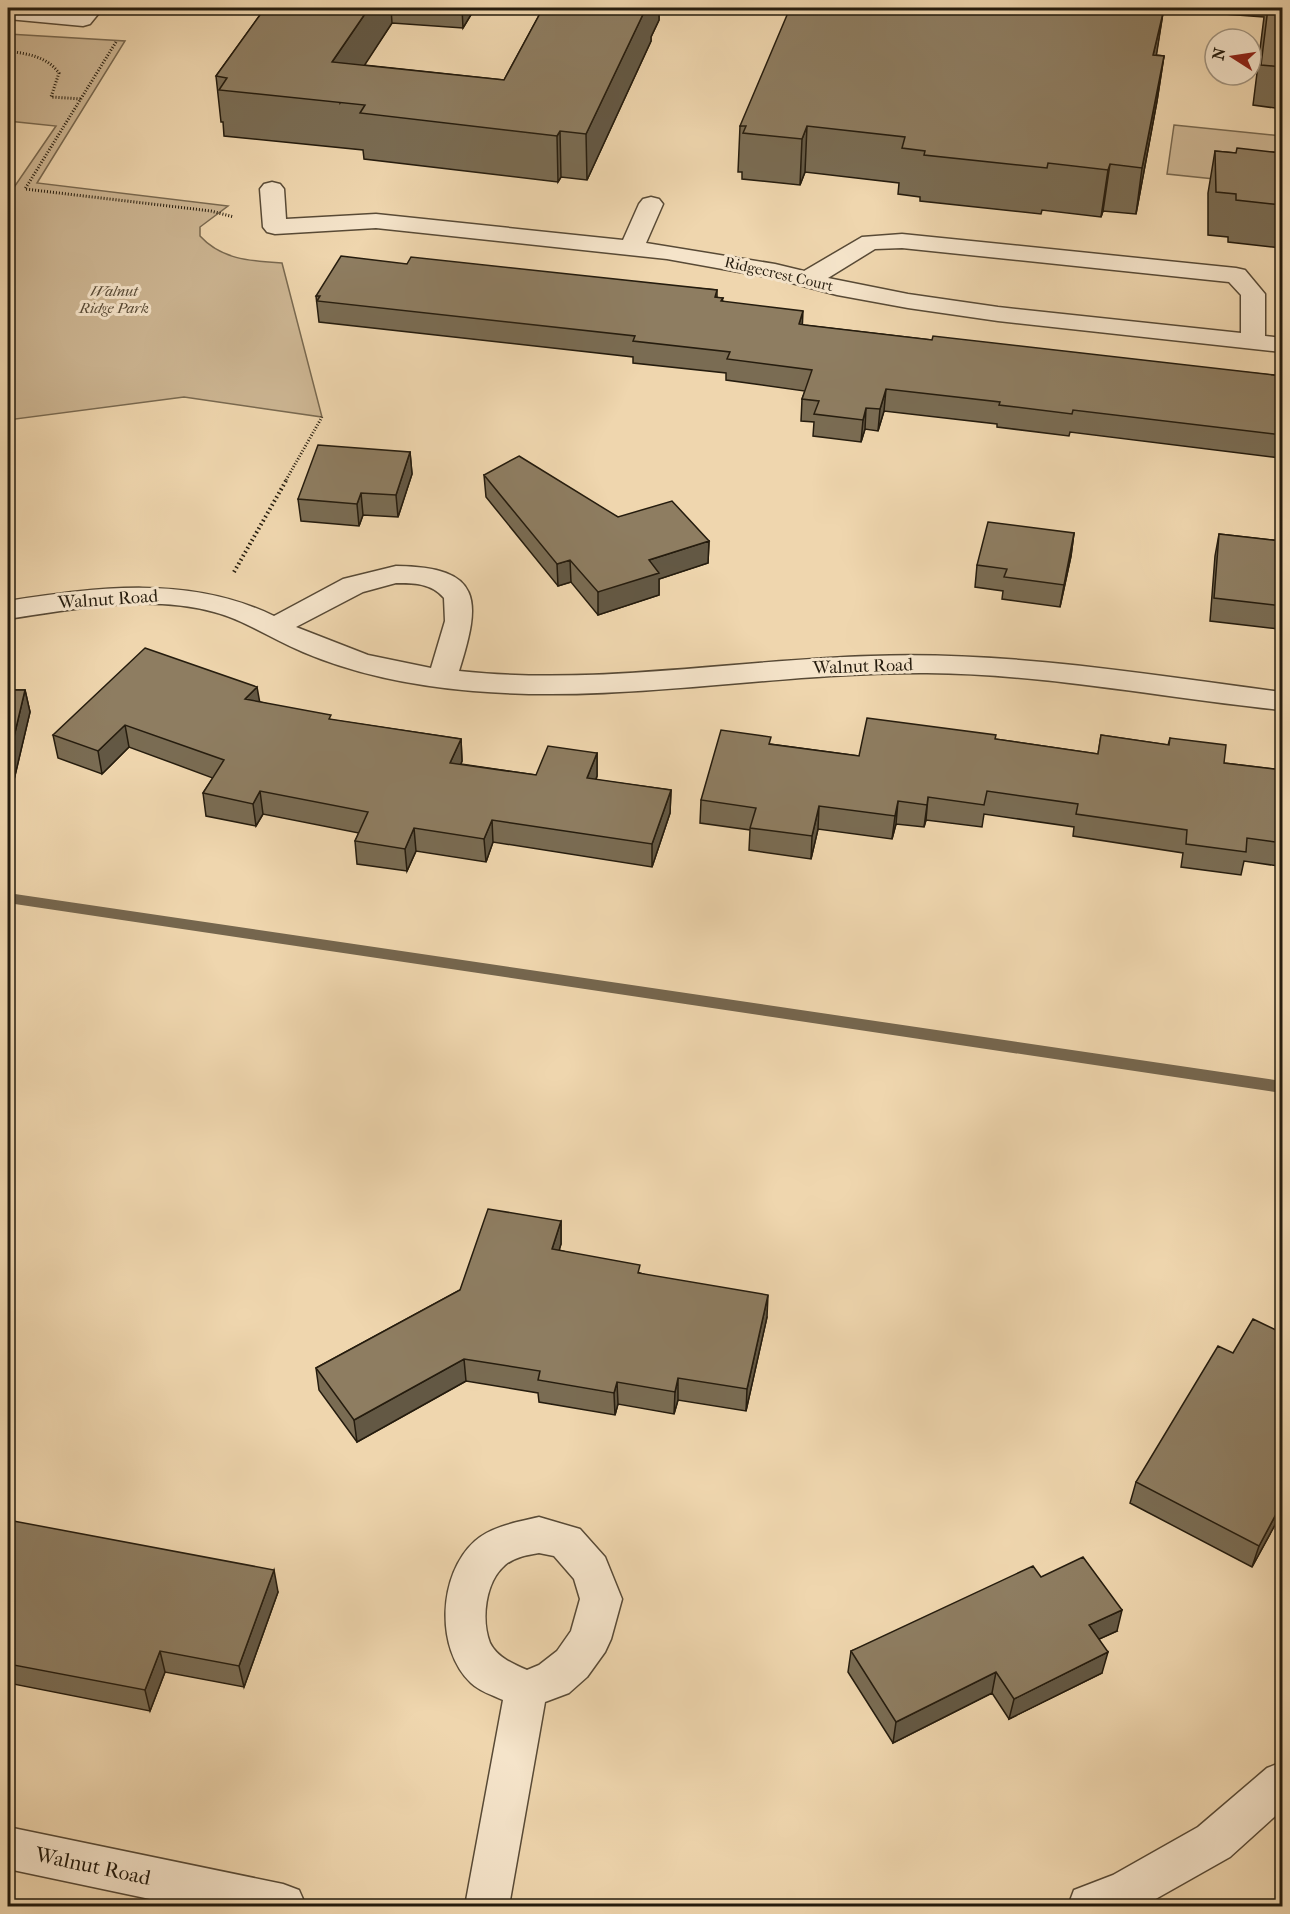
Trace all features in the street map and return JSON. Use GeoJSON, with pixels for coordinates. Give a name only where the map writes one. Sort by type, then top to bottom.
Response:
{"type":"FeatureCollection","features":[{"type":"Feature","properties":{"kind":"street"},"geometry":{"type":"LineString","coordinates":[[8,13],[83,20],[93,8]]}},
{"type":"Feature","properties":{"kind":"street"},"geometry":{"type":"LineString","coordinates":[[272,189],[275,227]]}},
{"type":"Feature","properties":{"kind":"street"},"geometry":{"type":"LineString","coordinates":[[632,248],[651,204]]}},
{"type":"Feature","properties":{"kind":"street","name":"Ridgecrest Court"},"geometry":{"type":"LineString","coordinates":[[275,227],[376,221],[632,248],[722,260],[908,301],[998,314],[1282,345]]}},
{"type":"Feature","properties":{"kind":"street"},"geometry":{"type":"LineString","coordinates":[[807,280],[870,242],[902,241],[1236,275],[1253,294],[1253,342]]}},
{"type":"Feature","properties":{"kind":"street"},"geometry":{"type":"LineString","coordinates":[[275,627],[364,580],[408,573],[429,577],[444,584],[455,593],[459,602],[457,624],[442,678]]}},
{"type":"Feature","properties":{"kind":"street","name":"Walnut Road"},"geometry":{"type":"LineString","coordinates":[[8,610],[89,597],[137,594],[176,596],[245,612],[320,649],[364,664],[442,678],[532,686],[612,684],[793,669],[927,664],[1080,675],[1282,701]]}},
{"type":"Feature","properties":{"kind":"street"},"geometry":{"type":"LineString","coordinates":[[487,1906],[526,1690]]}},
{"type":"Feature","properties":{"kind":"street"},"geometry":{"type":"LineString","coordinates":[[1090,1906],[1129,1890],[1214,1842],[1282,1782]]}},
{"type":"Feature","properties":{"kind":"street","name":"Walnut Road"},"geometry":{"type":"LineString","coordinates":[[8,1848],[283,1906]]}},
{"type":"Feature","properties":{"kind":"path"},"geometry":{"type":"LineString","coordinates":[[116,42],[83,99],[25,189],[211,211],[275,227]]}},
{"type":"Feature","properties":{"kind":"path"},"geometry":{"type":"LineString","coordinates":[[8,51],[40,55],[52,63],[59,73],[51,97],[83,99]]}},
{"type":"Feature","properties":{"kind":"path"},"geometry":{"type":"LineString","coordinates":[[216,604],[322,417]]}},
{"type":"Feature","properties":{"kind":"green space","name":"Walnut Ridge Park"},"geometry":{"type":"Polygon","coordinates":[[[8,34],[125,41],[37,183],[228,206],[200,227],[200,236],[227,255],[248,260],[282,263],[322,417],[184,397],[8,420],[8,196],[56,126],[8,121],[8,34]]]}},
{"type":"Feature","properties":{"kind":"green space"},"geometry":{"type":"Polygon","coordinates":[[[1174,125],[1282,136],[1282,186],[1167,174],[1174,125]]]}},
{"type":"Feature","properties":{"kind":"building"},"geometry":{"type":"Polygon","coordinates":[[[265,8],[369,8],[332,62],[504,80],[543,8],[646,8],[586,134],[560,131],[557,136],[360,113],[365,105],[219,90],[227,78],[216,76],[265,8]]]}},
{"type":"Feature","properties":{"kind":"building"},"geometry":{"type":"Polygon","coordinates":[[[790,8],[1107,8],[1163,13],[1153,55],[1164,56],[1142,168],[1110,164],[1108,170],[1048,163],[1047,168],[924,155],[925,151],[902,148],[905,137],[807,126],[802,139],[743,133],[746,126],[740,126],[790,8]]]}},
{"type":"Feature","properties":{"kind":"building"},"geometry":{"type":"Polygon","coordinates":[[[1268,8],[1282,8],[1282,67],[1263,65],[1268,8]]]}},
{"type":"Feature","properties":{"kind":"building"},"geometry":{"type":"Polygon","coordinates":[[[1237,148],[1282,153],[1282,205],[1236,200],[1236,194],[1216,192],[1215,151],[1236,153],[1237,148]]]}},
{"type":"Feature","properties":{"kind":"building"},"geometry":{"type":"Polygon","coordinates":[[[341,256],[407,264],[411,257],[717,290],[715,297],[723,298],[721,301],[803,311],[799,324],[805,325],[932,340],[933,336],[1282,376],[1282,435],[1073,410],[1072,414],[999,405],[1000,402],[886,389],[880,409],[866,408],[863,420],[814,414],[819,401],[802,399],[812,370],[727,359],[730,352],[633,341],[635,336],[317,301],[320,296],[316,296],[341,256]]]}},
{"type":"Feature","properties":{"kind":"building"},"geometry":{"type":"Polygon","coordinates":[[[318,445],[410,452],[396,495],[361,493],[357,504],[298,499],[318,445]]]}},
{"type":"Feature","properties":{"kind":"building"},"geometry":{"type":"Polygon","coordinates":[[[519,456],[618,517],[672,501],[709,541],[649,560],[659,573],[598,592],[570,560],[557,564],[484,475],[519,456]]]}},
{"type":"Feature","properties":{"kind":"building"},"geometry":{"type":"Polygon","coordinates":[[[988,522],[1074,533],[1064,585],[1004,577],[1007,569],[977,565],[988,522]]]}},
{"type":"Feature","properties":{"kind":"building"},"geometry":{"type":"Polygon","coordinates":[[[1219,534],[1282,541],[1282,606],[1214,598],[1219,534]]]}},
{"type":"Feature","properties":{"kind":"building"},"geometry":{"type":"Polygon","coordinates":[[[145,648],[257,687],[245,699],[331,715],[329,719],[461,739],[450,763],[536,775],[548,746],[597,753],[587,778],[671,790],[652,844],[492,820],[484,839],[414,828],[405,849],[355,841],[368,812],[260,791],[253,804],[203,793],[224,760],[125,725],[98,751],[53,735],[145,648]]]}},
{"type":"Feature","properties":{"kind":"building"},"geometry":{"type":"Polygon","coordinates":[[[8,690],[25,690],[8,762],[8,690]]]}},
{"type":"Feature","properties":{"kind":"building"},"geometry":{"type":"Polygon","coordinates":[[[867,718],[996,735],[995,739],[1098,754],[1101,735],[1169,745],[1170,738],[1226,745],[1224,763],[1282,770],[1282,843],[1247,838],[1246,852],[1186,844],[1187,830],[1076,814],[1078,804],[987,791],[984,805],[928,797],[927,805],[898,801],[895,816],[819,806],[812,836],[750,828],[756,808],[701,800],[721,730],[771,737],[769,744],[859,756],[867,718]]]}},
{"type":"Feature","properties":{"kind":"building"},"geometry":{"type":"Polygon","coordinates":[[[488,1209],[561,1221],[552,1249],[640,1265],[638,1273],[768,1295],[747,1389],[678,1378],[675,1392],[617,1382],[614,1393],[538,1380],[540,1371],[464,1359],[354,1420],[316,1368],[460,1290],[488,1209]]]}},
{"type":"Feature","properties":{"kind":"building"},"geometry":{"type":"Polygon","coordinates":[[[1253,1319],[1282,1333],[1282,1503],[1259,1546],[1136,1482],[1218,1346],[1233,1353],[1253,1319]]]}},
{"type":"Feature","properties":{"kind":"building"},"geometry":{"type":"Polygon","coordinates":[[[8,1520],[274,1570],[239,1666],[160,1651],[145,1690],[8,1664],[8,1520]]]}},
{"type":"Feature","properties":{"kind":"building"},"geometry":{"type":"Polygon","coordinates":[[[1083,1557],[1122,1610],[1089,1625],[1108,1652],[1014,1699],[996,1672],[896,1722],[851,1651],[1033,1566],[1041,1577],[1083,1557]]]}},
{"type":"Feature","properties":{"kind":"waterway"},"geometry":{"type":"LineString","coordinates":[[8,898],[1282,1087]]}}]}
